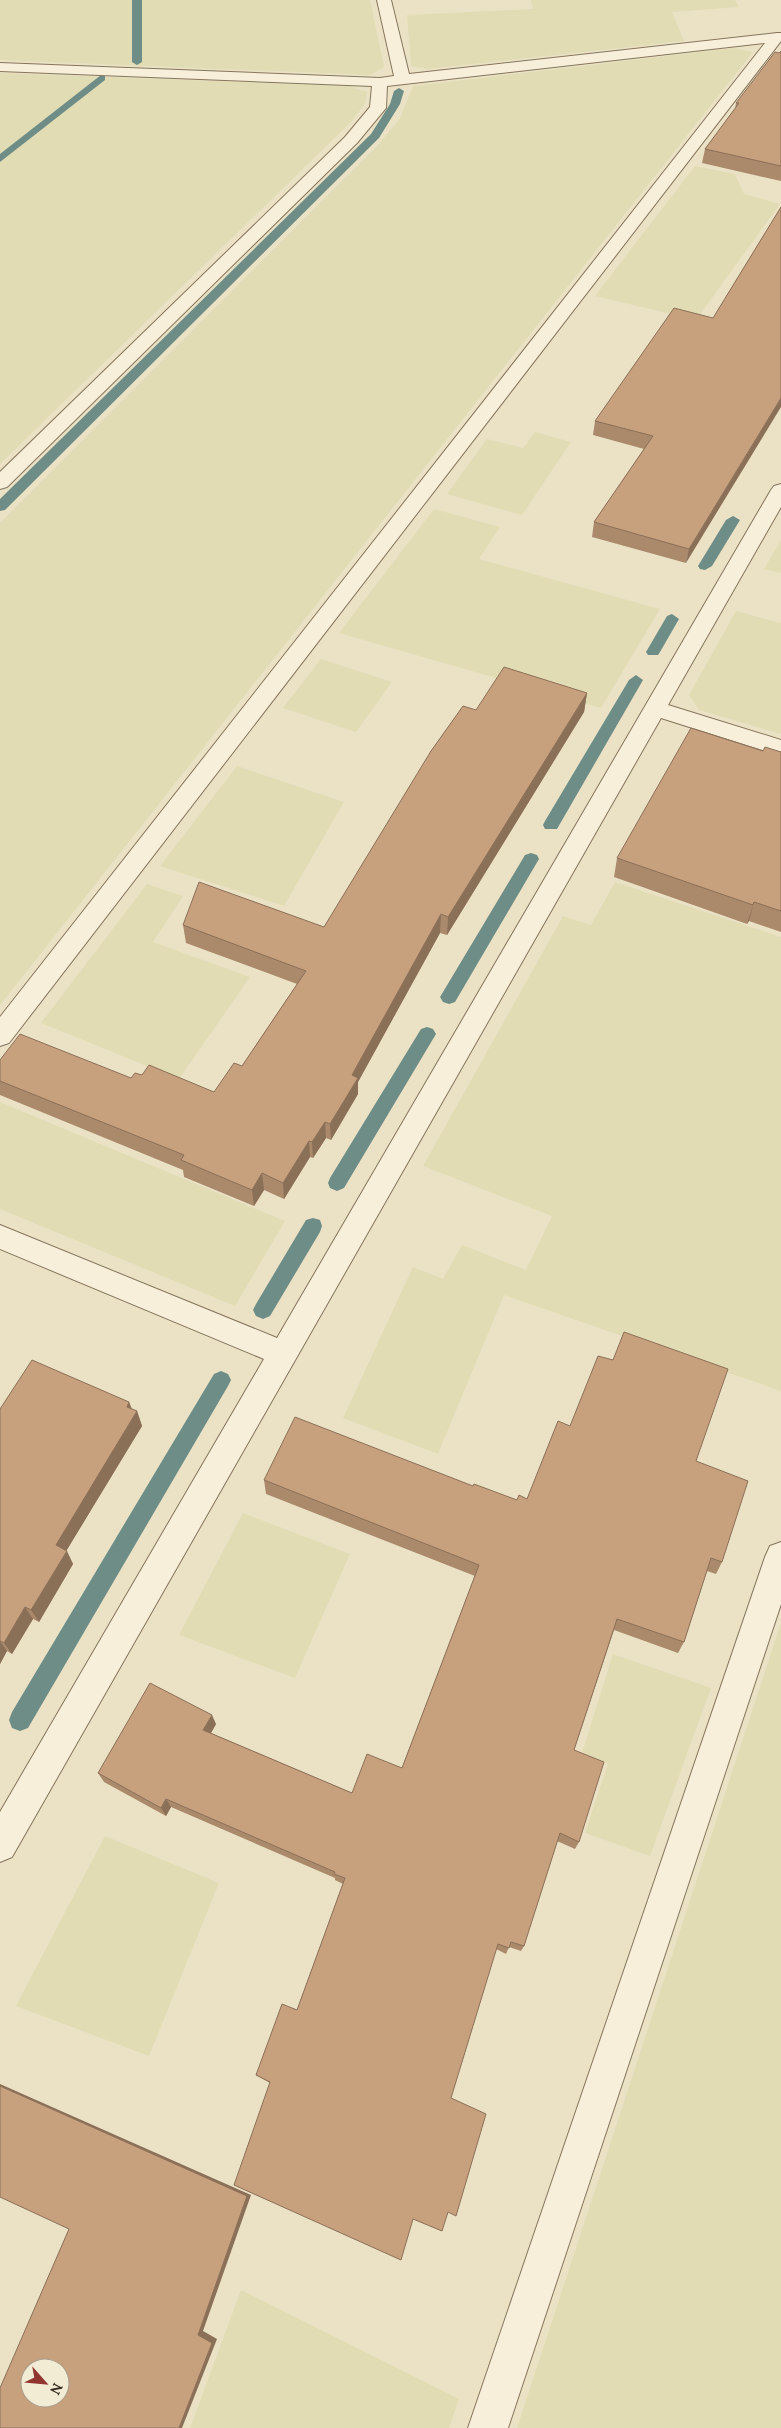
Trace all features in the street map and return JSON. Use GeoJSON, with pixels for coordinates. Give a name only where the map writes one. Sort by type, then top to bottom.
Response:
{"type":"FeatureCollection","features":[{"type":"Feature","properties":{"kind":"street"},"geometry":{"type":"LineString","coordinates":[[384,0],[402,78]]}},
{"type":"Feature","properties":{"kind":"street"},"geometry":{"type":"LineString","coordinates":[[0,67],[380,82],[402,78],[779,37]]}},
{"type":"Feature","properties":{"kind":"street"},"geometry":{"type":"LineString","coordinates":[[0,1036],[779,37]]}},
{"type":"Feature","properties":{"kind":"street"},"geometry":{"type":"LineString","coordinates":[[0,483],[351,140],[378,108],[380,82]]}},
{"type":"Feature","properties":{"kind":"street"},"geometry":{"type":"LineString","coordinates":[[0,1845],[781,490]]}},
{"type":"Feature","properties":{"kind":"street"},"geometry":{"type":"LineString","coordinates":[[655,709],[781,748]]}},
{"type":"Feature","properties":{"kind":"street"},"geometry":{"type":"LineString","coordinates":[[0,1237],[284,1354]]}},
{"type":"Feature","properties":{"kind":"street"},"geometry":{"type":"LineString","coordinates":[[488,2428],[781,1557]]}},
{"type":"Feature","properties":{"kind":"shaded area"},"geometry":{"type":"Polygon","coordinates":[[[0,0],[370,0],[384,67],[370,75],[0,60],[0,0]]]}},
{"type":"Feature","properties":{"kind":"shaded area"},"geometry":{"type":"Polygon","coordinates":[[[531,0],[735,0],[739,7],[672,12],[684,41],[427,69],[411,66],[407,15],[533,9],[531,0]]]}},
{"type":"Feature","properties":{"kind":"shaded area"},"geometry":{"type":"Polygon","coordinates":[[[733,48],[753,52],[0,1005],[0,523],[377,146],[399,120],[413,86],[733,48]]]}},
{"type":"Feature","properties":{"kind":"shaded area"},"geometry":{"type":"Polygon","coordinates":[[[0,73],[349,86],[367,92],[365,104],[351,122],[0,464],[0,73]]]}},
{"type":"Feature","properties":{"kind":"shaded area"},"geometry":{"type":"Polygon","coordinates":[[[695,166],[735,174],[744,194],[780,204],[696,320],[595,296],[695,166]]]}},
{"type":"Feature","properties":{"kind":"shaded area"},"geometry":{"type":"Polygon","coordinates":[[[535,432],[571,442],[522,515],[447,494],[487,439],[523,448],[535,432]]]}},
{"type":"Feature","properties":{"kind":"shaded area"},"geometry":{"type":"Polygon","coordinates":[[[434,509],[500,527],[479,559],[660,609],[601,708],[339,633],[434,509]]]}},
{"type":"Feature","properties":{"kind":"shaded area"},"geometry":{"type":"Polygon","coordinates":[[[781,540],[781,573],[764,569],[781,540]]]}},
{"type":"Feature","properties":{"kind":"shaded area"},"geometry":{"type":"Polygon","coordinates":[[[736,611],[781,623],[781,734],[699,710],[689,695],[736,611]]]}},
{"type":"Feature","properties":{"kind":"shaded area"},"geometry":{"type":"Polygon","coordinates":[[[321,659],[392,682],[356,732],[283,708],[321,659]]]}},
{"type":"Feature","properties":{"kind":"shaded area"},"geometry":{"type":"Polygon","coordinates":[[[237,766],[344,802],[284,906],[160,866],[237,766]]]}},
{"type":"Feature","properties":{"kind":"shaded area"},"geometry":{"type":"Polygon","coordinates":[[[615,882],[781,937],[781,1391],[504,1295],[438,1454],[343,1418],[413,1267],[443,1279],[462,1245],[526,1270],[552,1216],[423,1166],[563,916],[591,925],[615,882]]]}},
{"type":"Feature","properties":{"kind":"shaded area"},"geometry":{"type":"Polygon","coordinates":[[[147,884],[183,896],[153,942],[250,977],[179,1079],[41,1023],[147,884]]]}},
{"type":"Feature","properties":{"kind":"shaded area"},"geometry":{"type":"Polygon","coordinates":[[[0,1102],[285,1221],[235,1306],[0,1209],[0,1102]]]}},
{"type":"Feature","properties":{"kind":"shaded area"},"geometry":{"type":"Polygon","coordinates":[[[243,1513],[350,1554],[295,1678],[179,1635],[243,1513]]]}},
{"type":"Feature","properties":{"kind":"shaded area"},"geometry":{"type":"Polygon","coordinates":[[[781,1623],[781,2428],[517,2428],[781,1623]]]}},
{"type":"Feature","properties":{"kind":"shaded area"},"geometry":{"type":"Polygon","coordinates":[[[613,1654],[711,1688],[650,1856],[585,1833],[608,1764],[582,1753],[613,1654]]]}},
{"type":"Feature","properties":{"kind":"shaded area"},"geometry":{"type":"Polygon","coordinates":[[[105,1836],[219,1883],[149,2056],[16,2006],[105,1836]]]}},
{"type":"Feature","properties":{"kind":"shaded area"},"geometry":{"type":"Polygon","coordinates":[[[241,2290],[459,2399],[449,2428],[190,2428],[241,2290]]]}},
{"type":"Feature","properties":{"kind":"building"},"geometry":{"type":"Polygon","coordinates":[[[781,51],[781,166],[705,149],[739,103],[736,103],[775,52],[779,53],[781,51]]]}},
{"type":"Feature","properties":{"kind":"building"},"geometry":{"type":"Polygon","coordinates":[[[781,207],[781,398],[689,549],[594,522],[653,436],[595,421],[674,308],[713,318],[781,207]]]}},
{"type":"Feature","properties":{"kind":"building"},"geometry":{"type":"Polygon","coordinates":[[[504,667],[587,693],[448,917],[441,914],[352,1075],[358,1078],[330,1124],[325,1122],[312,1142],[309,1141],[283,1183],[262,1173],[252,1190],[181,1160],[184,1155],[0,1081],[0,1060],[20,1034],[131,1078],[135,1073],[142,1075],[149,1065],[214,1092],[234,1063],[242,1066],[306,971],[183,925],[199,882],[324,927],[431,751],[463,706],[476,710],[504,667]]]}},
{"type":"Feature","properties":{"kind":"building"},"geometry":{"type":"Polygon","coordinates":[[[691,728],[763,751],[765,747],[781,752],[781,911],[754,902],[753,905],[617,858],[691,728]]]}},
{"type":"Feature","properties":{"kind":"building"},"geometry":{"type":"Polygon","coordinates":[[[624,1332],[728,1369],[696,1461],[748,1481],[722,1562],[711,1558],[684,1642],[617,1619],[574,1750],[604,1762],[579,1842],[560,1833],[524,1946],[511,1942],[509,1948],[498,1944],[451,2098],[486,2114],[456,2216],[448,2212],[442,2231],[413,2219],[401,2260],[234,2185],[270,2082],[256,2075],[282,2004],[297,2010],[345,1878],[166,1799],[161,1808],[98,1773],[150,1683],[212,1715],[203,1730],[352,1793],[367,1754],[402,1768],[479,1565],[264,1480],[295,1417],[473,1486],[474,1484],[517,1500],[519,1495],[527,1499],[558,1421],[570,1426],[598,1356],[613,1360],[624,1332]]]}},
{"type":"Feature","properties":{"kind":"building"},"geometry":{"type":"Polygon","coordinates":[[[32,1360],[129,1402],[127,1407],[137,1411],[56,1545],[67,1551],[31,1610],[25,1607],[4,1643],[0,1641],[0,1409],[32,1360]]]}},
{"type":"Feature","properties":{"kind":"building"},"geometry":{"type":"Polygon","coordinates":[[[0,2086],[247,2196],[198,2335],[212,2343],[179,2428],[0,2428],[0,2388],[69,2229],[0,2197],[0,2086]]]}},
{"type":"Feature","properties":{"kind":"waterway"},"geometry":{"type":"LineString","coordinates":[[137,0],[137,62]]}},
{"type":"Feature","properties":{"kind":"waterway"},"geometry":{"type":"LineString","coordinates":[[0,159],[101,78]]}},
{"type":"Feature","properties":{"kind":"waterway"},"geometry":{"type":"LineString","coordinates":[[0,507],[375,136],[395,104],[399,91]]}},
{"type":"Feature","properties":{"kind":"waterway"},"geometry":{"type":"LineString","coordinates":[[705,566],[733,520]]}},
{"type":"Feature","properties":{"kind":"waterway"},"geometry":{"type":"LineString","coordinates":[[653,652],[672,619]]}},
{"type":"Feature","properties":{"kind":"waterway"},"geometry":{"type":"LineString","coordinates":[[551,825],[636,680]]}},
{"type":"Feature","properties":{"kind":"waterway"},"geometry":{"type":"LineString","coordinates":[[449,997],[531,859]]}},
{"type":"Feature","properties":{"kind":"waterway"},"geometry":{"type":"LineString","coordinates":[[337,1183],[427,1034]]}},
{"type":"Feature","properties":{"kind":"waterway"},"geometry":{"type":"LineString","coordinates":[[263,1310],[313,1226]]}},
{"type":"Feature","properties":{"kind":"waterway"},"geometry":{"type":"LineString","coordinates":[[20,1720],[221,1380]]}}]}
